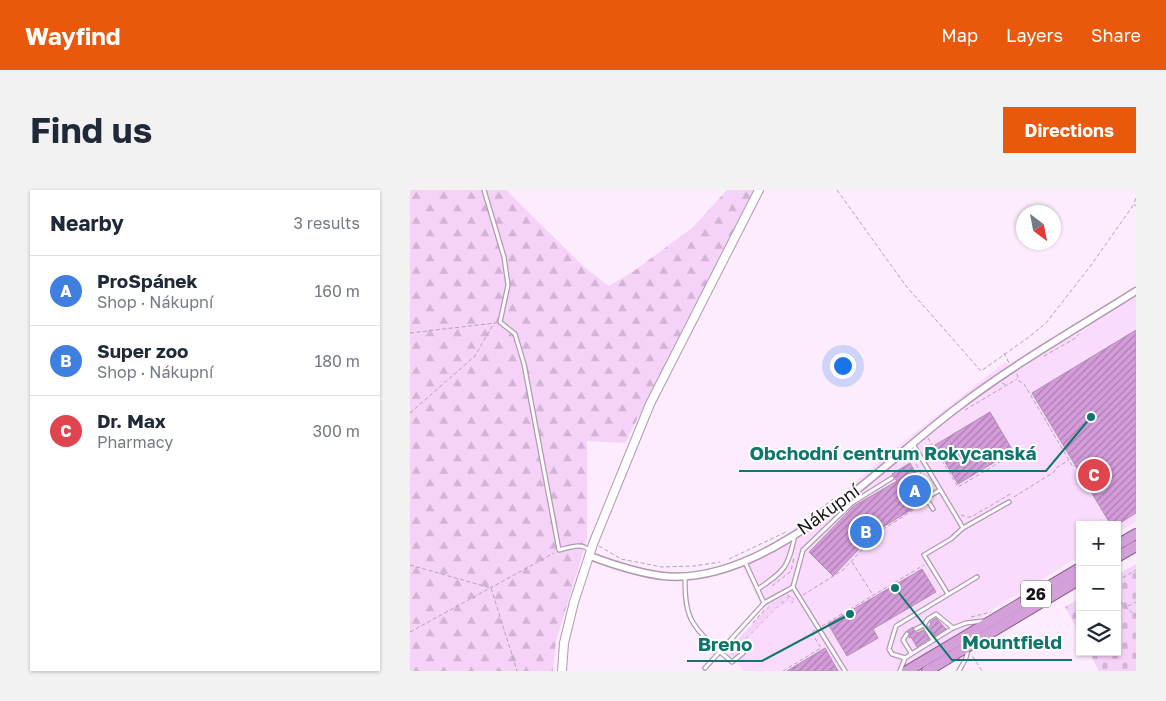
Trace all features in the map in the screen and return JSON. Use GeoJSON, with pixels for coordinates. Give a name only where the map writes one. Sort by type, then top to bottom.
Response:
{"type":"FeatureCollection","features":[{"type":"Feature","properties":{"kind":"highway"},"geometry":{"type":"LineString","coordinates":[[1121,543],[1136,534]]}},
{"type":"Feature","properties":{"kind":"highway"},"geometry":{"type":"LineString","coordinates":[[1121,555],[1136,546]]}},
{"type":"Feature","properties":{"kind":"highway","name":"26"},"geometry":{"type":"LineString","coordinates":[[907,671],[1076,570]]}},
{"type":"Feature","properties":{"kind":"highway","name":"26"},"geometry":{"type":"LineString","coordinates":[[927,671],[1076,581]]}},
{"type":"Feature","properties":{"kind":"street"},"geometry":{"type":"LineString","coordinates":[[562,671],[564,643],[574,602],[592,550],[650,404],[759,190]]}},
{"type":"Feature","properties":{"kind":"street","name":"Nákupní"},"geometry":{"type":"LineString","coordinates":[[592,550],[619,567],[664,576],[685,576],[719,570],[745,562],[761,554],[794,531],[818,520],[958,407],[1009,371],[1136,292]]}},
{"type":"Feature","properties":{"kind":"lane"},"geometry":{"type":"LineString","coordinates":[[484,190],[504,257],[508,284],[500,322],[515,334],[524,364],[559,550],[576,545],[585,546],[592,550]]}},
{"type":"Feature","properties":{"kind":"lane"},"geometry":{"type":"LineString","coordinates":[[912,444],[963,528]]}},
{"type":"Feature","properties":{"kind":"lane"},"geometry":{"type":"LineString","coordinates":[[705,668],[764,603],[793,587],[803,550],[852,503],[892,478]]}},
{"type":"Feature","properties":{"kind":"lane"},"geometry":{"type":"LineString","coordinates":[[933,509],[926,498],[940,490]]}},
{"type":"Feature","properties":{"kind":"lane"},"geometry":{"type":"LineString","coordinates":[[948,594],[924,555],[950,539],[963,528],[1009,502]]}},
{"type":"Feature","properties":{"kind":"lane"},"geometry":{"type":"LineString","coordinates":[[759,591],[781,574],[790,558],[794,531]]}},
{"type":"Feature","properties":{"kind":"lane"},"geometry":{"type":"LineString","coordinates":[[745,562],[764,603]]}},
{"type":"Feature","properties":{"kind":"lane"},"geometry":{"type":"LineString","coordinates":[[685,576],[685,597],[691,619],[708,641],[732,662],[743,653]]}},
{"type":"Feature","properties":{"kind":"lane"},"geometry":{"type":"LineString","coordinates":[[905,658],[892,654],[889,649],[896,626],[976,577]]}},
{"type":"Feature","properties":{"kind":"lane"},"geometry":{"type":"LineString","coordinates":[[793,587],[846,671]]}},
{"type":"Feature","properties":{"kind":"lane"},"geometry":{"type":"LineString","coordinates":[[916,628],[924,625],[928,619],[936,614],[953,628]]}},
{"type":"Feature","properties":{"kind":"lane"},"geometry":{"type":"LineString","coordinates":[[900,671],[905,658],[953,628],[966,623],[992,620]]}},
{"type":"Feature","properties":{"kind":"lane"},"geometry":{"type":"LineString","coordinates":[[924,625],[934,640]]}},
{"type":"Feature","properties":{"kind":"lane"},"geometry":{"type":"LineString","coordinates":[[907,634],[903,640],[911,654]]}},
{"type":"Feature","properties":{"kind":"lane"},"geometry":{"type":"LineString","coordinates":[[959,671],[966,658],[969,646]]}},
{"type":"Feature","properties":{"kind":"path"},"geometry":{"type":"LineString","coordinates":[[837,190],[906,286],[981,371],[1004,353],[1030,337],[1046,323],[1135,205],[1136,198]]}},
{"type":"Feature","properties":{"kind":"path"},"geometry":{"type":"LineString","coordinates":[[410,333],[500,322]]}},
{"type":"Feature","properties":{"kind":"path"},"geometry":{"type":"LineString","coordinates":[[410,413],[474,356],[494,323]]}},
{"type":"Feature","properties":{"kind":"path"},"geometry":{"type":"LineString","coordinates":[[1040,358],[1074,339],[1079,334]]}},
{"type":"Feature","properties":{"kind":"path"},"geometry":{"type":"LineString","coordinates":[[1004,353],[1009,364]]}},
{"type":"Feature","properties":{"kind":"path"},"geometry":{"type":"LineString","coordinates":[[1018,370],[1018,379]]}},
{"type":"Feature","properties":{"kind":"path"},"geometry":{"type":"LineString","coordinates":[[970,402],[963,408],[968,410],[1018,379]]}},
{"type":"Feature","properties":{"kind":"path"},"geometry":{"type":"LineString","coordinates":[[1018,379],[1024,384],[1073,467],[1075,466]]}},
{"type":"Feature","properties":{"kind":"path"},"geometry":{"type":"LineString","coordinates":[[1000,382],[1008,386]]}},
{"type":"Feature","properties":{"kind":"path"},"geometry":{"type":"LineString","coordinates":[[925,440],[932,434]]}},
{"type":"Feature","properties":{"kind":"path"},"geometry":{"type":"LineString","coordinates":[[928,437],[958,487],[1014,453]]}},
{"type":"Feature","properties":{"kind":"path"},"geometry":{"type":"LineString","coordinates":[[783,596],[786,595],[796,599],[833,577],[852,561],[880,531],[923,504],[920,499],[932,492],[912,457],[902,458]]}},
{"type":"Feature","properties":{"kind":"path"},"geometry":{"type":"LineString","coordinates":[[1014,497],[1054,472],[1056,468],[1069,460]]}},
{"type":"Feature","properties":{"kind":"path"},"geometry":{"type":"LineString","coordinates":[[960,514],[963,517],[971,516],[1012,493]]}},
{"type":"Feature","properties":{"kind":"path"},"geometry":{"type":"LineString","coordinates":[[809,518],[831,500],[837,498]]}},
{"type":"Feature","properties":{"kind":"path"},"geometry":{"type":"LineString","coordinates":[[592,550],[621,559],[662,567],[694,566],[725,561],[794,531]]}},
{"type":"Feature","properties":{"kind":"path"},"geometry":{"type":"LineString","coordinates":[[410,632],[559,550]]}},
{"type":"Feature","properties":{"kind":"path"},"geometry":{"type":"LineString","coordinates":[[759,591],[787,575],[791,570],[795,556]]}},
{"type":"Feature","properties":{"kind":"path"},"geometry":{"type":"LineString","coordinates":[[852,561],[873,595]]}},
{"type":"Feature","properties":{"kind":"path"},"geometry":{"type":"LineString","coordinates":[[783,671],[821,648],[811,632],[929,562]]}},
{"type":"Feature","properties":{"kind":"path"},"geometry":{"type":"LineString","coordinates":[[410,565],[491,588]]}},
{"type":"Feature","properties":{"kind":"path"},"geometry":{"type":"LineString","coordinates":[[1121,579],[1136,570]]}},
{"type":"Feature","properties":{"kind":"path"},"geometry":{"type":"LineString","coordinates":[[491,588],[517,671]]}},
{"type":"Feature","properties":{"kind":"path"},"geometry":{"type":"LineString","coordinates":[[1121,602],[1136,616]]}},
{"type":"Feature","properties":{"kind":"path"},"geometry":{"type":"LineString","coordinates":[[1127,607],[1136,602]]}},
{"type":"Feature","properties":{"kind":"path"},"geometry":{"type":"LineString","coordinates":[[749,627],[767,607]]}},
{"type":"Feature","properties":{"kind":"path"},"geometry":{"type":"LineString","coordinates":[[966,658],[974,658],[982,671]]}},
{"type":"Feature","properties":{"kind":"shaded area"},"geometry":{"type":"Polygon","coordinates":[[[1136,286],[1136,522],[1121,531],[1121,521],[1076,521],[1076,558],[993,609],[965,630],[896,671],[743,671],[730,651],[765,614],[740,561],[805,526],[878,462],[1005,362],[1009,364],[1136,286]]]}},
{"type":"Feature","properties":{"kind":"green space"},"geometry":{"type":"Polygon","coordinates":[[[410,190],[507,190],[583,266],[609,286],[634,271],[692,228],[727,190],[755,190],[625,443],[587,441],[587,539],[556,641],[553,671],[410,671],[410,190]]]}},
{"type":"Feature","properties":{"kind":"green space"},"geometry":{"type":"Polygon","coordinates":[[[1136,564],[1136,671],[1099,671],[1091,656],[1121,656],[1121,573],[1136,564]]]}},
{"type":"Feature","properties":{"kind":"green space"},"geometry":{"type":"Polygon","coordinates":[[[784,596],[796,601],[791,604],[789,601],[777,608],[733,653],[735,656],[731,657],[728,655],[730,653],[728,650],[770,605],[784,596]]]}},
{"type":"Feature","properties":{"kind":"green space"},"geometry":{"type":"Polygon","coordinates":[[[1076,600],[1076,627],[1065,607],[1076,600]]]}},
{"type":"Feature","properties":{"kind":"building"},"geometry":{"type":"Polygon","coordinates":[[[1136,330],[1136,513],[1121,522],[1109,521],[1032,393],[1136,330]]]}},
{"type":"Feature","properties":{"kind":"building"},"geometry":{"type":"Polygon","coordinates":[[[990,412],[1013,451],[958,484],[935,445],[990,412]]]}},
{"type":"Feature","properties":{"kind":"building"},"geometry":{"type":"Polygon","coordinates":[[[910,463],[926,491],[915,498],[919,505],[878,530],[833,576],[809,552],[854,506],[897,481],[892,474],[910,463]]]}},
{"type":"Feature","properties":{"kind":"building"},"geometry":{"type":"Polygon","coordinates":[[[922,569],[936,592],[873,629],[878,638],[847,656],[828,624],[922,569]]]}},
{"type":"Feature","properties":{"kind":"building"},"geometry":{"type":"Polygon","coordinates":[[[936,618],[946,629],[934,636],[929,626],[931,625],[930,622],[936,618]]]}},
{"type":"Feature","properties":{"kind":"building"},"geometry":{"type":"Polygon","coordinates":[[[913,627],[913,630],[918,633],[923,630],[929,639],[917,647],[911,637],[909,638],[910,634],[907,631],[913,627]]]}},
{"type":"Feature","properties":{"kind":"building"},"geometry":{"type":"Polygon","coordinates":[[[825,648],[838,671],[787,671],[825,648]]]}},
{"type":"Feature","properties":{"kind":"place","name":"Obchodní centrum Rokycanská"},"geometry":{"type":"Point","coordinates":[1091,417]}},
{"type":"Feature","properties":{"kind":"place","name":"Dr. Max"},"geometry":{"type":"Point","coordinates":[1094,475]}},
{"type":"Feature","properties":{"kind":"place","name":"ProSpánek"},"geometry":{"type":"Point","coordinates":[915,491]}},
{"type":"Feature","properties":{"kind":"place","name":"Super zoo"},"geometry":{"type":"Point","coordinates":[866,532]}},
{"type":"Feature","properties":{"kind":"place","name":"Mountfield"},"geometry":{"type":"Point","coordinates":[895,588]}},
{"type":"Feature","properties":{"kind":"place","name":"Breno"},"geometry":{"type":"Point","coordinates":[850,614]}}]}
